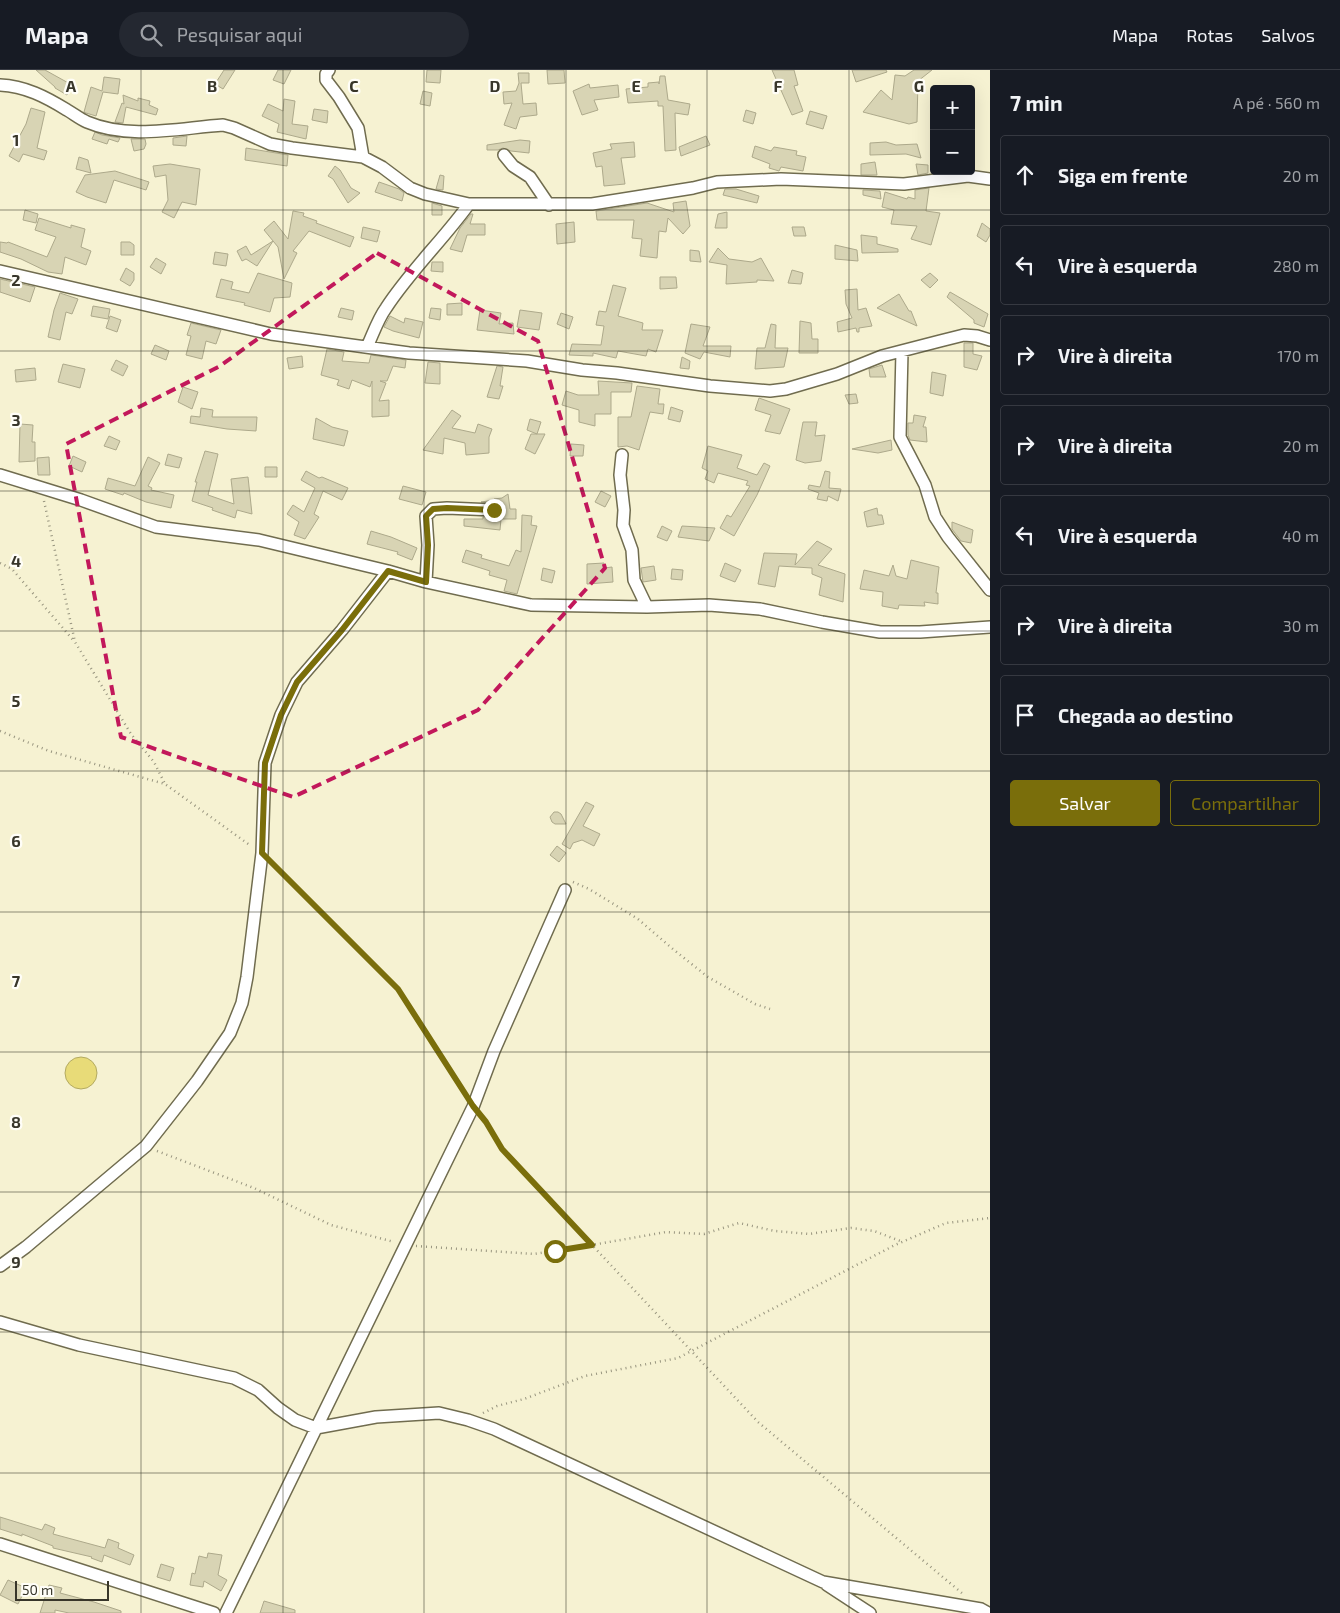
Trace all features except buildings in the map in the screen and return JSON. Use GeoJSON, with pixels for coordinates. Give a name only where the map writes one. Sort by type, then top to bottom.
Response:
{"type":"FeatureCollection","features":[{"type":"Feature","properties":{"kind":"street"},"geometry":{"type":"LineString","coordinates":[[329,70],[326,74],[326,80],[358,128],[363,157]]}},
{"type":"Feature","properties":{"kind":"street"},"geometry":{"type":"LineString","coordinates":[[0,86],[13,86],[31,91],[47,98],[87,122],[112,128],[137,132],[223,125],[270,144],[363,157],[382,167],[410,188],[426,194],[469,204],[592,204],[693,188],[717,182],[789,179],[904,184],[968,176],[990,179]]}},
{"type":"Feature","properties":{"kind":"street"},"geometry":{"type":"LineString","coordinates":[[504,156],[513,166],[530,177],[549,205]]}},
{"type":"Feature","properties":{"kind":"street"},"geometry":{"type":"LineString","coordinates":[[367,347],[385,309],[419,264],[456,222],[469,204]]}},
{"type":"Feature","properties":{"kind":"street"},"geometry":{"type":"LineString","coordinates":[[0,271],[271,334],[409,353],[527,361],[582,370],[770,392],[837,374],[882,356],[964,335],[990,340]]}},
{"type":"Feature","properties":{"kind":"street"},"geometry":{"type":"LineString","coordinates":[[902,351],[900,437],[924,486],[935,517],[948,537],[990,590]]}},
{"type":"Feature","properties":{"kind":"street"},"geometry":{"type":"LineString","coordinates":[[622,455],[620,476],[624,510],[622,525],[632,550],[634,580],[647,607]]}},
{"type":"Feature","properties":{"kind":"street"},"geometry":{"type":"LineString","coordinates":[[0,475],[156,527],[259,540],[426,582],[531,605],[647,607],[709,605],[760,609],[880,632],[920,632],[990,627]]}},
{"type":"Feature","properties":{"kind":"street"},"geometry":{"type":"LineString","coordinates":[[426,582],[428,552],[426,516],[433,509],[494,510]]}},
{"type":"Feature","properties":{"kind":"street"},"geometry":{"type":"LineString","coordinates":[[0,1266],[26,1247],[146,1146],[197,1081],[230,1034],[242,1003],[247,977],[262,853],[265,763],[281,715],[297,682],[342,630],[388,571]]}},
{"type":"Feature","properties":{"kind":"street"},"geometry":{"type":"LineString","coordinates":[[226,1613],[473,1106],[494,1051],[565,890]]}},
{"type":"Feature","properties":{"kind":"street"},"geometry":{"type":"LineString","coordinates":[[0,1322],[79,1345],[234,1378],[258,1390],[295,1420],[316,1428],[376,1417],[439,1413],[468,1420],[494,1429],[823,1582],[870,1613]]}},
{"type":"Feature","properties":{"kind":"street"},"geometry":{"type":"LineString","coordinates":[[0,1544],[214,1613]]}},
{"type":"Feature","properties":{"kind":"street"},"geometry":{"type":"LineString","coordinates":[[823,1582],[981,1609],[988,1613]]}},
{"type":"Feature","properties":{"kind":"path"},"geometry":{"type":"LineString","coordinates":[[41,488],[75,642]]}},
{"type":"Feature","properties":{"kind":"path"},"geometry":{"type":"LineString","coordinates":[[0,563],[12,570],[75,642],[131,734],[154,762],[165,784]]}},
{"type":"Feature","properties":{"kind":"path"},"geometry":{"type":"LineString","coordinates":[[0,731],[49,751],[165,784],[262,853],[398,989],[502,1149],[758,1422],[966,1597]]}},
{"type":"Feature","properties":{"kind":"path"},"geometry":{"type":"LineString","coordinates":[[565,890],[568,885],[574,882],[607,899],[638,918],[708,978],[755,1004],[770,1009]]}},
{"type":"Feature","properties":{"kind":"path"},"geometry":{"type":"LineString","coordinates":[[146,1146],[254,1188],[331,1225],[405,1246],[534,1254],[666,1232],[704,1234],[738,1223],[766,1230],[809,1234],[851,1228],[874,1232],[902,1242]]}},
{"type":"Feature","properties":{"kind":"path"},"geometry":{"type":"LineString","coordinates":[[468,1420],[497,1406],[524,1399],[585,1376],[678,1358],[902,1242],[946,1223],[990,1218]]}},
{"type":"Feature","properties":{"kind":"highlighted area"},"geometry":{"type":"Polygon","coordinates":[[[377,253],[538,341],[605,568],[478,710],[293,797],[121,737],[66,444],[220,366],[377,253]]]}},
{"type":"Feature","properties":{"kind":"shaded area"},"geometry":{"type":"Polygon","coordinates":[[[81,1057],[92,1062],[97,1073],[92,1084],[81,1089],[70,1084],[65,1073],[70,1062],[81,1057]]]}},
{"type":"Feature","properties":{"kind":"route"},"geometry":{"type":"LineString","coordinates":[[494,510],[433,509],[426,516],[428,560],[426,582],[388,571],[342,630],[297,682],[281,715],[265,763],[262,853],[398,989],[502,1149],[592,1245],[555,1251]]}}]}
